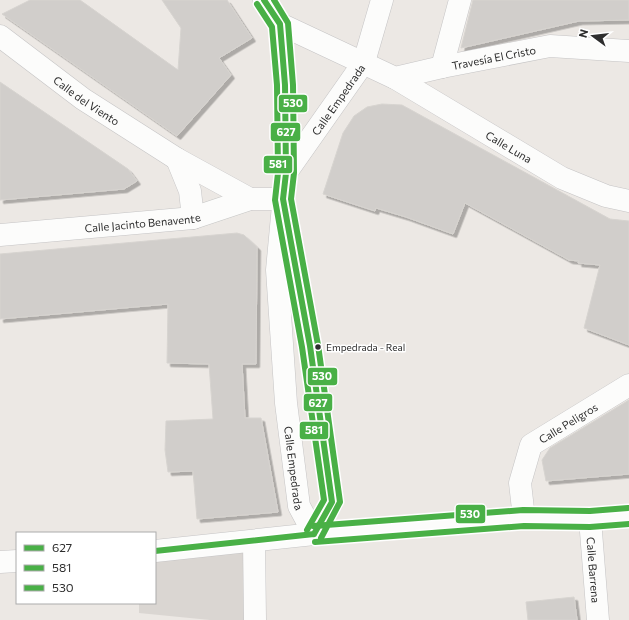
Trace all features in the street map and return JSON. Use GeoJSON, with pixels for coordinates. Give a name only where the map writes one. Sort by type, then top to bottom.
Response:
{"type":"FeatureCollection","features":[{"type":"Feature","properties":{"kind":"street"},"geometry":{"type":"LineString","coordinates":[[264,0],[280,24]]}},
{"type":"Feature","properties":{"kind":"street"},"geometry":{"type":"LineString","coordinates":[[382,0],[364,62],[395,78]]}},
{"type":"Feature","properties":{"kind":"street"},"geometry":{"type":"LineString","coordinates":[[442,67],[460,0]]}},
{"type":"Feature","properties":{"kind":"street","name":"Calle Empedrada"},"geometry":{"type":"LineString","coordinates":[[286,173],[364,62],[280,24],[285,85],[286,173],[277,270],[286,395],[299,506],[314,534]]}},
{"type":"Feature","properties":{"kind":"street","name":"Calle del Viento"},"geometry":{"type":"LineString","coordinates":[[0,36],[83,99],[177,159],[250,199]]}},
{"type":"Feature","properties":{"kind":"street","name":"Travesía El Cristo"},"geometry":{"type":"LineString","coordinates":[[395,78],[442,67],[550,46],[629,51]]}},
{"type":"Feature","properties":{"kind":"street","name":"Calle Luna"},"geometry":{"type":"LineString","coordinates":[[395,78],[562,178],[606,196],[629,201]]}},
{"type":"Feature","properties":{"kind":"street"},"geometry":{"type":"LineString","coordinates":[[177,159],[190,191],[193,218]]}},
{"type":"Feature","properties":{"kind":"street","name":"Calle Jacinto Benavente"},"geometry":{"type":"LineString","coordinates":[[0,235],[193,218],[250,199],[283,199]]}},
{"type":"Feature","properties":{"kind":"street"},"geometry":{"type":"LineString","coordinates":[[283,199],[310,346],[332,502],[314,534]]}},
{"type":"Feature","properties":{"kind":"street","name":"Calle Peligros"},"geometry":{"type":"LineString","coordinates":[[524,518],[520,483],[531,445],[629,385]]}},
{"type":"Feature","properties":{"kind":"street"},"geometry":{"type":"LineString","coordinates":[[156,551],[314,534],[524,518],[590,519],[629,516]]}},
{"type":"Feature","properties":{"kind":"street","name":"Calle Barrena"},"geometry":{"type":"LineString","coordinates":[[590,519],[598,620]]}},
{"type":"Feature","properties":{"kind":"street"},"geometry":{"type":"LineString","coordinates":[[254,541],[255,620]]}},
{"type":"Feature","properties":{"kind":"street"},"geometry":{"type":"LineString","coordinates":[[0,562],[16,561]]}},
{"type":"Feature","properties":{"kind":"shaded area"},"geometry":{"type":"Polygon","coordinates":[[[254,541],[255,620],[210,620],[139,613],[139,604],[156,604],[156,551],[254,541]]]}},
{"type":"Feature","properties":{"kind":"building"},"geometry":{"type":"Polygon","coordinates":[[[30,0],[80,0],[178,70],[181,28],[162,0],[227,0],[252,38],[219,58],[231,75],[177,136],[2,14],[30,0]]]}},
{"type":"Feature","properties":{"kind":"building"},"geometry":{"type":"Polygon","coordinates":[[[473,0],[629,0],[629,20],[579,21],[461,48],[473,0]]]}},
{"type":"Feature","properties":{"kind":"building"},"geometry":{"type":"Polygon","coordinates":[[[0,82],[128,169],[137,181],[124,189],[0,200],[0,82]]]}},
{"type":"Feature","properties":{"kind":"building"},"geometry":{"type":"Polygon","coordinates":[[[382,104],[402,105],[610,219],[629,221],[629,345],[584,328],[600,265],[578,263],[579,261],[569,260],[465,203],[453,234],[406,217],[376,208],[375,211],[323,194],[343,133],[354,116],[367,107],[382,104]]]}},
{"type":"Feature","properties":{"kind":"building"},"geometry":{"type":"Polygon","coordinates":[[[237,233],[244,235],[257,247],[256,364],[242,364],[245,418],[261,418],[278,512],[197,519],[193,471],[168,472],[165,450],[166,421],[213,419],[209,364],[167,363],[168,304],[0,319],[0,254],[237,233]]]}},
{"type":"Feature","properties":{"kind":"building"},"geometry":{"type":"Polygon","coordinates":[[[629,400],[629,474],[546,481],[542,460],[550,448],[629,400]]]}},
{"type":"Feature","properties":{"kind":"building"},"geometry":{"type":"Polygon","coordinates":[[[574,597],[577,620],[528,620],[526,602],[574,597]]]}},
{"type":"Feature","properties":{"kind":"transit line","name":"627"},"geometry":{"type":"LineString","coordinates":[[264,0],[280,24],[285,85],[286,173],[283,199],[310,346],[332,502],[314,534]]}},
{"type":"Feature","properties":{"kind":"transit line","name":"530"},"geometry":{"type":"LineString","coordinates":[[274,0],[288,23],[293,85],[294,173],[291,199],[318,345],[340,502],[321,538]]}},
{"type":"Feature","properties":{"kind":"transit line","name":"581"},"geometry":{"type":"LineString","coordinates":[[257,4],[272,27],[277,85],[278,173],[275,200],[302,347],[324,500],[307,530]]}},
{"type":"Feature","properties":{"kind":"transit line","name":"530"},"geometry":{"type":"LineString","coordinates":[[313,526],[523,510],[590,511],[628,508]]}},
{"type":"Feature","properties":{"kind":"transit line","name":"581"},"geometry":{"type":"LineString","coordinates":[[315,542],[524,526],[590,527],[629,524]]}},
{"type":"Feature","properties":{"kind":"transit line","name":"627"},"geometry":{"type":"LineString","coordinates":[[156,551],[314,534]]}},
{"type":"Feature","properties":{"kind":"place","name":"Empedrada - Real"},"geometry":{"type":"Point","coordinates":[318,347]}}]}
